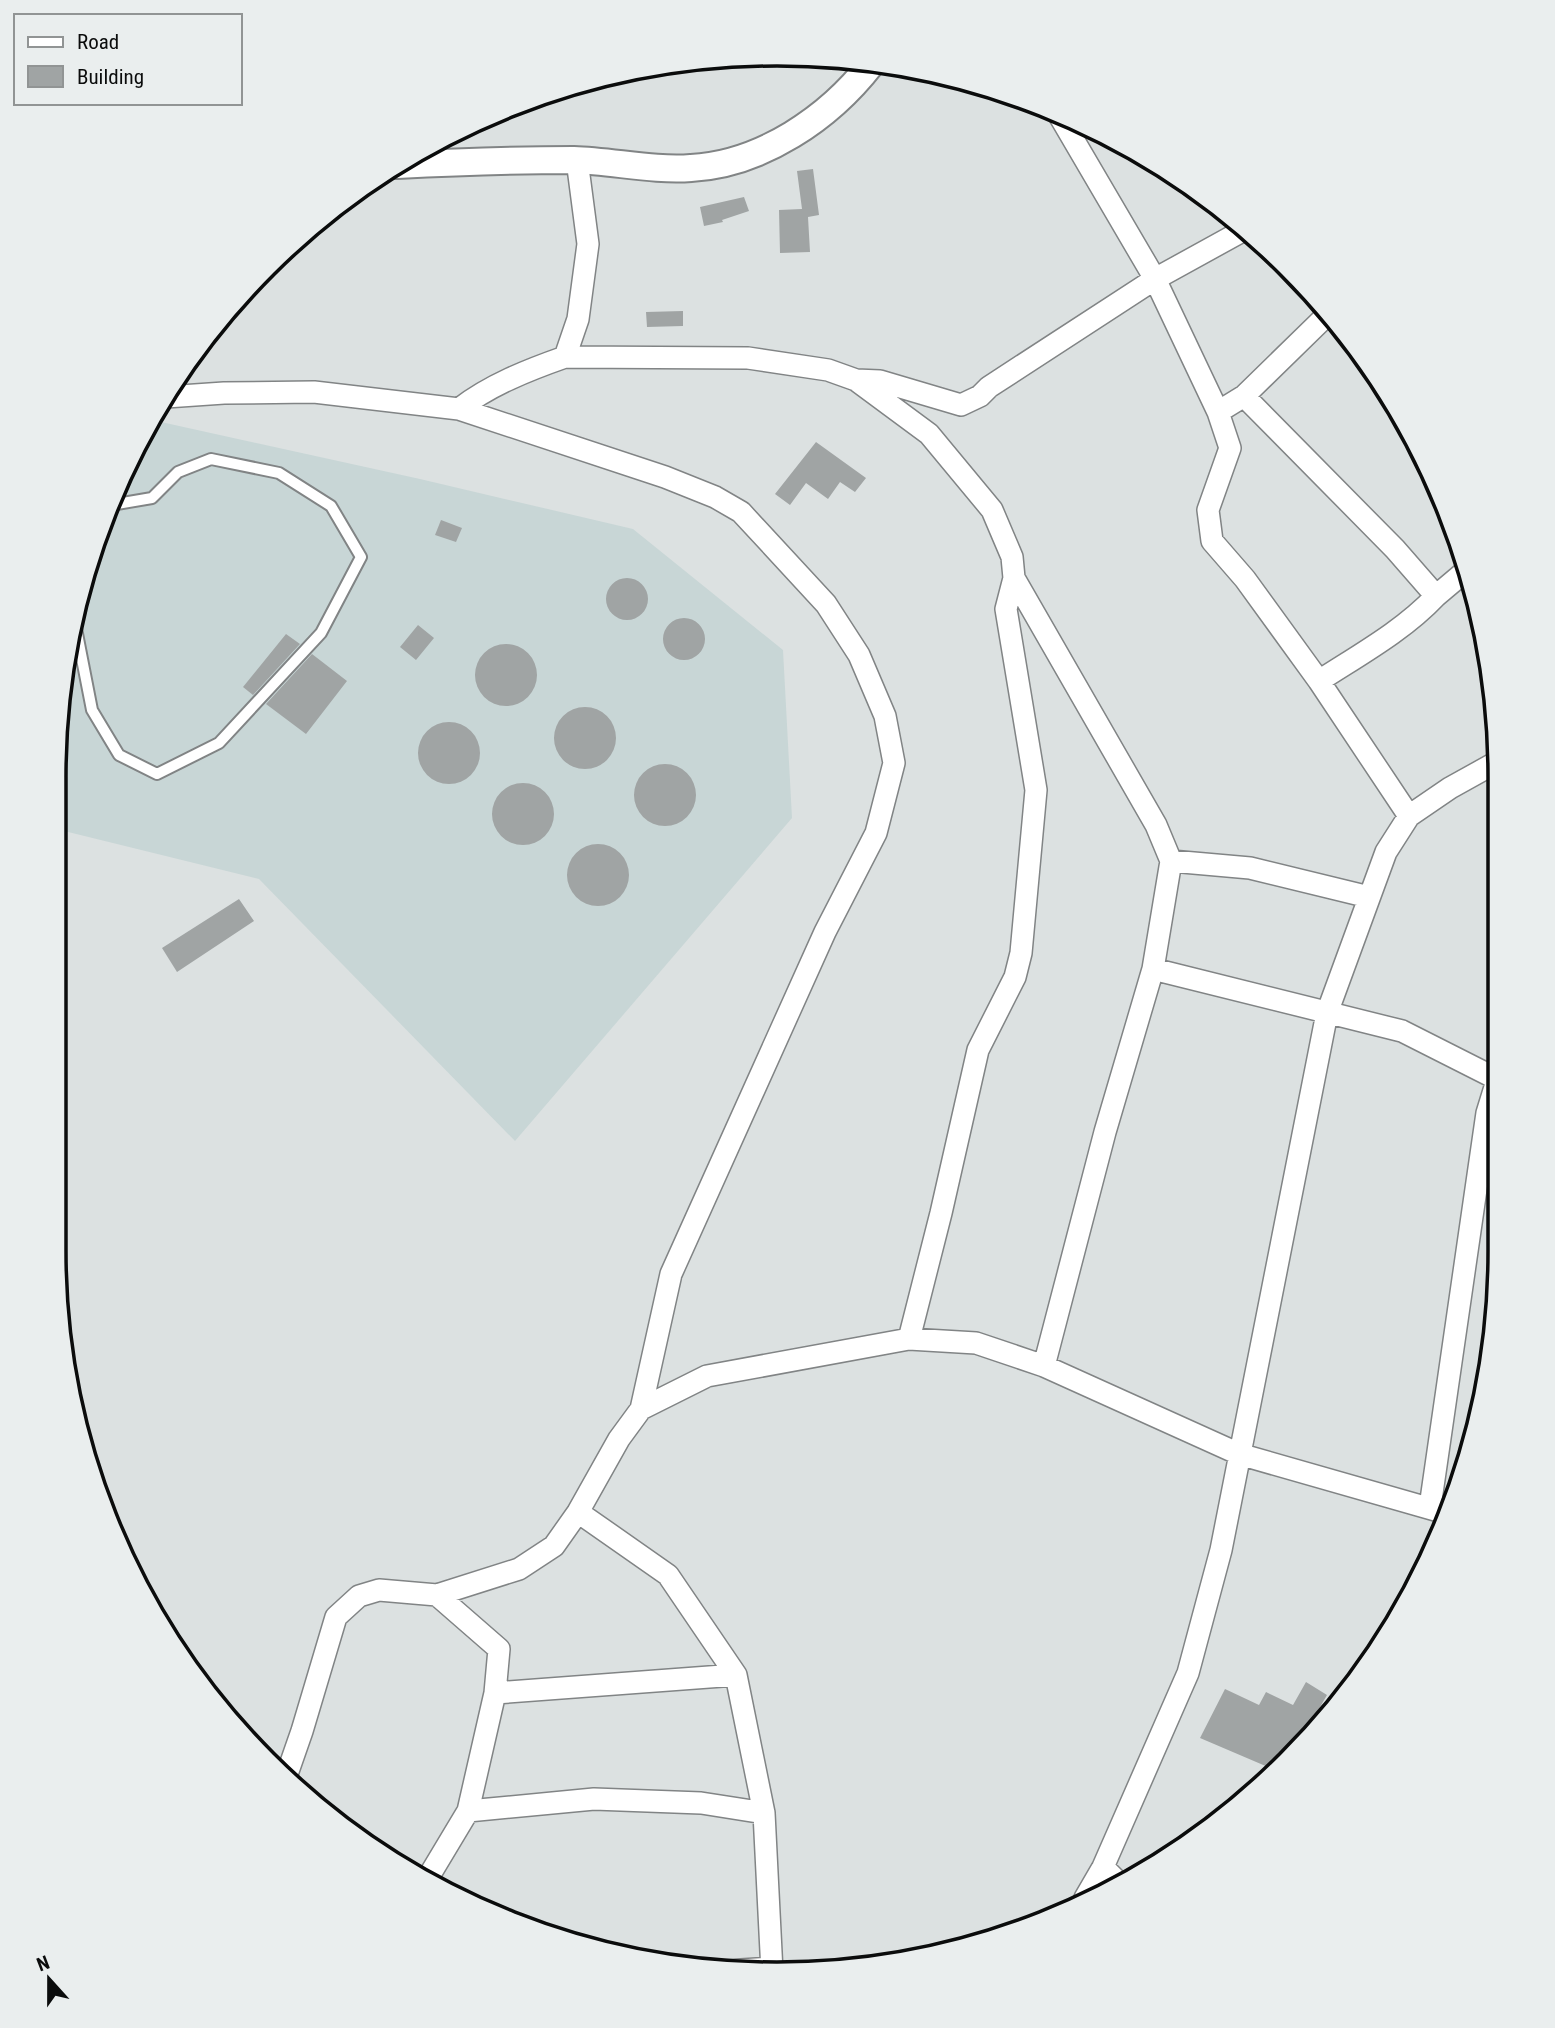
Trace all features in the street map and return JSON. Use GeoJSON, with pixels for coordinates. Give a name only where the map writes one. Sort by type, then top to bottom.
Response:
{"type":"FeatureCollection","features":[{"type":"Feature","properties":{"kind":"street"},"geometry":{"type":"LineString","coordinates":[[418,164],[577,160],[691,169],[740,160],[774,146],[822,113],[865,72]]}},
{"type":"Feature","properties":{"kind":"street"},"geometry":{"type":"LineString","coordinates":[[1067,129],[1155,279],[1218,412],[1230,448],[1209,510],[1212,541],[1245,579],[1319,681],[1409,816]]}},
{"type":"Feature","properties":{"kind":"street"},"geometry":{"type":"LineString","coordinates":[[565,357],[578,319],[588,244],[577,160]]}},
{"type":"Feature","properties":{"kind":"street"},"geometry":{"type":"LineString","coordinates":[[856,380],[880,381],[961,405],[980,396],[989,387],[1155,279],[1236,235]]}},
{"type":"Feature","properties":{"kind":"street"},"geometry":{"type":"LineString","coordinates":[[1218,412],[1244,396],[1321,320]]}},
{"type":"Feature","properties":{"kind":"street"},"geometry":{"type":"LineString","coordinates":[[460,409],[500,384],[565,357],[748,358],[828,370],[856,380],[929,434],[992,510],[1012,557],[1014,578],[1006,609],[1037,790],[1021,953],[1015,977],[978,1050],[909,1339]]}},
{"type":"Feature","properties":{"kind":"street"},"geometry":{"type":"LineString","coordinates":[[177,396],[224,393],[314,393],[460,409],[715,496],[741,512],[826,604],[859,655],[885,716],[894,763],[876,833],[825,932],[671,1274],[641,1409],[619,1439],[578,1512],[554,1546],[519,1569],[437,1595],[379,1590],[359,1596],[336,1617],[290,1767]]}},
{"type":"Feature","properties":{"kind":"street"},"geometry":{"type":"LineString","coordinates":[[1244,396],[1395,550],[1436,596]]}},
{"type":"Feature","properties":{"kind":"street"},"geometry":{"type":"LineString","coordinates":[[1319,681],[1399,629],[1459,576]]}},
{"type":"Feature","properties":{"kind":"street"},"geometry":{"type":"LineString","coordinates":[[1014,578],[1156,825],[1171,860],[1153,969],[1105,1132],[1044,1366]]}},
{"type":"Feature","properties":{"kind":"street"},"geometry":{"type":"LineString","coordinates":[[1110,1875],[1188,1673],[1221,1550],[1327,1013],[1386,852],[1409,816],[1450,788],[1488,767]]}},
{"type":"Feature","properties":{"kind":"street"},"geometry":{"type":"LineString","coordinates":[[1171,860],[1250,868],[1370,897]]}},
{"type":"Feature","properties":{"kind":"street"},"geometry":{"type":"LineString","coordinates":[[1153,969],[1402,1031],[1488,1074]]}},
{"type":"Feature","properties":{"kind":"street"},"geometry":{"type":"LineString","coordinates":[[641,1409],[708,1376],[909,1339],[976,1343],[1044,1366],[1239,1454],[1439,1510],[1488,1109]]}},
{"type":"Feature","properties":{"kind":"street"},"geometry":{"type":"LineString","coordinates":[[578,1512],[668,1575],[736,1675],[764,1813],[772,1962]]}},
{"type":"Feature","properties":{"kind":"street"},"geometry":{"type":"LineString","coordinates":[[432,1871],[468,1811],[495,1693],[499,1649],[437,1595]]}},
{"type":"Feature","properties":{"kind":"street"},"geometry":{"type":"LineString","coordinates":[[495,1693],[736,1675]]}},
{"type":"Feature","properties":{"kind":"street"},"geometry":{"type":"LineString","coordinates":[[468,1811],[594,1799],[701,1803],[764,1813]]}},
{"type":"Feature","properties":{"kind":"lane"},"geometry":{"type":"LineString","coordinates":[[79,644],[92,710],[119,755],[157,774],[219,743],[321,633],[361,557],[331,506],[279,473],[211,459],[178,472],[152,498],[122,503]]}},
{"type":"Feature","properties":{"kind":"shaded area"},"geometry":{"type":"Polygon","coordinates":[[[162,422],[633,529],[783,650],[792,818],[515,1141],[259,879],[66,831],[68,731],[80,639],[104,549],[140,463],[162,422]]]}},
{"type":"Feature","properties":{"kind":"building"},"geometry":{"type":"Polygon","coordinates":[[[813,169],[819,215],[808,217],[810,252],[780,253],[779,210],[802,209],[797,171],[813,169]]]}},
{"type":"Feature","properties":{"kind":"building"},"geometry":{"type":"Polygon","coordinates":[[[744,197],[749,211],[722,220],[723,222],[704,226],[700,207],[744,197]]]}},
{"type":"Feature","properties":{"kind":"building"},"geometry":{"type":"Polygon","coordinates":[[[683,311],[683,326],[647,327],[646,312],[683,311]]]}},
{"type":"Feature","properties":{"kind":"building"},"geometry":{"type":"Polygon","coordinates":[[[816,442],[866,478],[855,492],[840,482],[828,499],[806,483],[790,505],[775,494],[816,442]]]}},
{"type":"Feature","properties":{"kind":"building"},"geometry":{"type":"Polygon","coordinates":[[[441,520],[462,528],[456,542],[435,535],[441,520]]]}},
{"type":"Feature","properties":{"kind":"building"},"geometry":{"type":"Polygon","coordinates":[[[627,578],[642,584],[648,599],[642,614],[627,620],[612,614],[606,599],[612,584],[627,578]]]}},
{"type":"Feature","properties":{"kind":"building"},"geometry":{"type":"Polygon","coordinates":[[[684,618],[699,624],[705,639],[699,654],[684,660],[669,654],[663,639],[669,624],[684,618]]]}},
{"type":"Feature","properties":{"kind":"building"},"geometry":{"type":"Polygon","coordinates":[[[418,625],[434,638],[416,660],[400,647],[418,625]]]}},
{"type":"Feature","properties":{"kind":"building"},"geometry":{"type":"Polygon","coordinates":[[[286,634],[300,644],[253,695],[243,687],[286,634]]]}},
{"type":"Feature","properties":{"kind":"building"},"geometry":{"type":"Polygon","coordinates":[[[500,644],[512,644],[528,653],[535,663],[535,687],[528,697],[512,706],[500,706],[489,701],[480,692],[475,681],[475,669],[480,658],[489,649],[500,644]]]}},
{"type":"Feature","properties":{"kind":"building"},"geometry":{"type":"Polygon","coordinates":[[[312,654],[347,681],[306,734],[266,704],[312,654]]]}},
{"type":"Feature","properties":{"kind":"building"},"geometry":{"type":"Polygon","coordinates":[[[579,707],[591,707],[607,716],[614,726],[614,750],[607,760],[591,769],[579,769],[568,764],[559,755],[554,744],[554,732],[559,721],[568,712],[579,707]]]}},
{"type":"Feature","properties":{"kind":"building"},"geometry":{"type":"Polygon","coordinates":[[[443,722],[455,722],[471,731],[478,741],[478,765],[471,775],[455,784],[443,784],[432,779],[423,770],[418,759],[418,747],[423,736],[432,727],[443,722]]]}},
{"type":"Feature","properties":{"kind":"building"},"geometry":{"type":"Polygon","coordinates":[[[659,764],[671,764],[687,773],[694,783],[694,807],[687,817],[671,826],[659,826],[648,821],[639,812],[634,801],[634,789],[639,778],[648,769],[659,764]]]}},
{"type":"Feature","properties":{"kind":"building"},"geometry":{"type":"Polygon","coordinates":[[[517,783],[529,783],[545,792],[552,802],[552,826],[545,836],[529,845],[517,845],[506,840],[497,831],[492,820],[492,808],[497,797],[506,788],[517,783]]]}},
{"type":"Feature","properties":{"kind":"building"},"geometry":{"type":"Polygon","coordinates":[[[592,844],[604,844],[620,853],[627,863],[627,887],[620,897],[604,906],[592,906],[581,901],[572,892],[567,881],[567,869],[572,858],[581,849],[592,844]]]}},
{"type":"Feature","properties":{"kind":"building"},"geometry":{"type":"Polygon","coordinates":[[[239,899],[254,921],[177,972],[162,948],[239,899]]]}},
{"type":"Feature","properties":{"kind":"building"},"geometry":{"type":"Polygon","coordinates":[[[1306,1682],[1327,1695],[1312,1719],[1266,1766],[1200,1738],[1225,1689],[1259,1705],[1266,1692],[1293,1705],[1306,1682]]]}}]}
